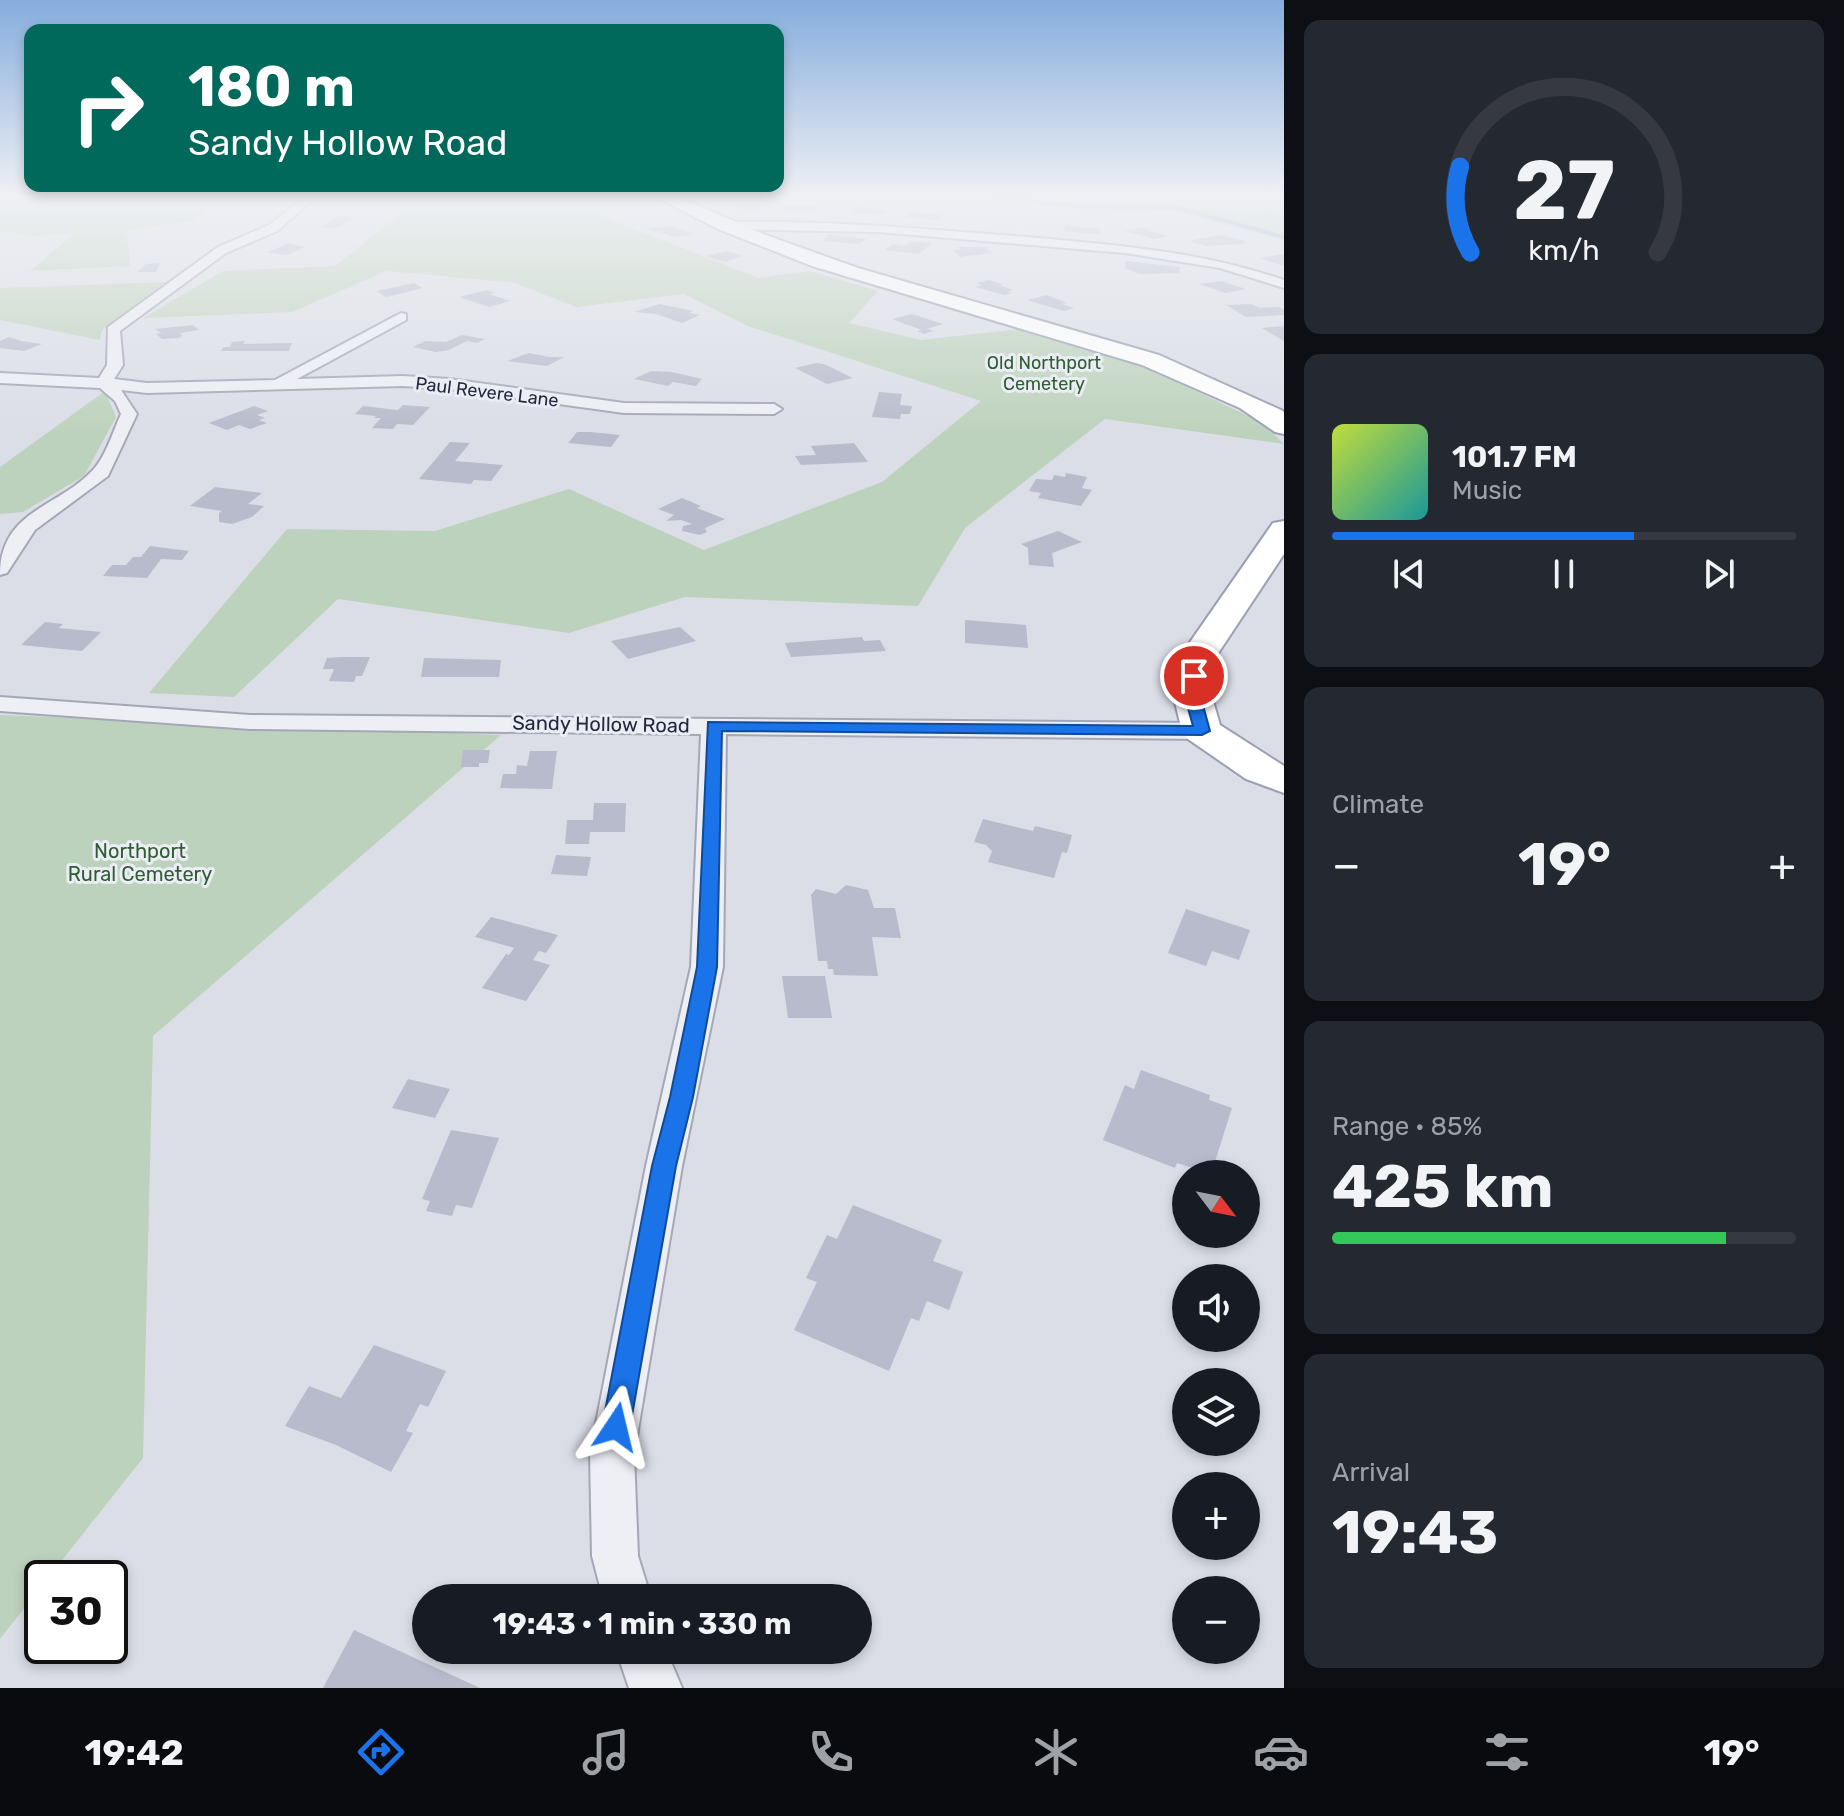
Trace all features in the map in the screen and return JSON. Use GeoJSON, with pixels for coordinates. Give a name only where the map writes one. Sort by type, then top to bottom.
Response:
{"type":"FeatureCollection","features":[{"type":"Feature","properties":{"kind":"main road"},"geometry":{"type":"LineString","coordinates":[[858,276],[1124,348],[1186,372],[1251,405],[1284,426]]}},
{"type":"Feature","properties":{"kind":"main road"},"geometry":{"type":"LineString","coordinates":[[1284,530],[1197,658],[1192,694],[1202,731],[1260,770],[1284,781]]}},
{"type":"Feature","properties":{"kind":"street"},"geometry":{"type":"LineString","coordinates":[[0,569],[27,526],[102,472],[129,414],[122,399],[104,383],[115,365],[113,330],[187,276]]}},
{"type":"Feature","properties":{"kind":"street"},"geometry":{"type":"LineString","coordinates":[[1257,276],[1284,284]]}},
{"type":"Feature","properties":{"kind":"street"},"geometry":{"type":"LineString","coordinates":[[274,385],[401,317]]}},
{"type":"Feature","properties":{"kind":"street","name":"Paul Revere Lane"},"geometry":{"type":"LineString","coordinates":[[0,378],[147,388],[403,381],[449,384],[624,408],[670,411],[774,409]]}},
{"type":"Feature","properties":{"kind":"street","name":"Sandy Hollow Road"},"geometry":{"type":"LineString","coordinates":[[0,704],[250,722],[1202,731]]}},
{"type":"Feature","properties":{"kind":"street"},"geometry":{"type":"LineString","coordinates":[[623,1584],[615,1556],[612,1454],[664,1166],[707,967],[714,726]]}},
{"type":"Feature","properties":{"kind":"street"},"geometry":{"type":"LineString","coordinates":[[645,1664],[657,1688]]}},
{"type":"Feature","properties":{"kind":"green space"},"geometry":{"type":"Polygon","coordinates":[[[215,276],[376,276],[292,312],[143,318],[215,276]]]}},
{"type":"Feature","properties":{"kind":"green space","name":"Old Northport Cemetery"},"geometry":{"type":"Polygon","coordinates":[[[438,276],[825,276],[878,291],[849,323],[921,340],[1021,329],[1143,366],[1261,422],[1284,444],[1105,419],[965,528],[918,606],[685,597],[569,633],[338,599],[234,697],[149,693],[287,529],[435,531],[569,489],[704,550],[882,482],[981,401],[748,326],[684,294],[576,307],[515,283],[438,276]]]}},
{"type":"Feature","properties":{"kind":"green space"},"geometry":{"type":"Polygon","coordinates":[[[166,282],[102,330],[100,340],[0,320],[0,288],[166,282]]]}},
{"type":"Feature","properties":{"kind":"green space"},"geometry":{"type":"Polygon","coordinates":[[[105,391],[116,417],[84,476],[23,512],[0,514],[0,467],[105,391]]]}},
{"type":"Feature","properties":{"kind":"green space","name":"Northport Rural Cemetery"},"geometry":{"type":"Polygon","coordinates":[[[0,715],[501,735],[153,1036],[143,1458],[62,1560],[24,1560],[24,1609],[0,1639],[0,715]]]}},
{"type":"Feature","properties":{"kind":"building"},"geometry":{"type":"Polygon","coordinates":[[[989,280],[1003,284],[1000,285],[1013,290],[1007,292],[1012,293],[1005,295],[975,287],[982,285],[976,283],[989,280]]]}},
{"type":"Feature","properties":{"kind":"building"},"geometry":{"type":"Polygon","coordinates":[[[1221,281],[1246,289],[1225,293],[1200,284],[1221,281]]]}},
{"type":"Feature","properties":{"kind":"building"},"geometry":{"type":"Polygon","coordinates":[[[414,283],[423,288],[386,297],[377,291],[414,283]]]}},
{"type":"Feature","properties":{"kind":"building"},"geometry":{"type":"Polygon","coordinates":[[[487,290],[495,293],[489,294],[510,301],[489,307],[459,297],[487,290]]]}},
{"type":"Feature","properties":{"kind":"building"},"geometry":{"type":"Polygon","coordinates":[[[1047,295],[1074,308],[1064,311],[1027,300],[1047,295]]]}},
{"type":"Feature","properties":{"kind":"building"},"geometry":{"type":"Polygon","coordinates":[[[659,304],[700,315],[682,323],[656,314],[635,312],[659,304]]]}},
{"type":"Feature","properties":{"kind":"building"},"geometry":{"type":"Polygon","coordinates":[[[1251,304],[1260,308],[1279,307],[1284,310],[1284,315],[1246,317],[1226,305],[1251,304]]]}},
{"type":"Feature","properties":{"kind":"building"},"geometry":{"type":"Polygon","coordinates":[[[912,314],[943,324],[927,329],[934,331],[924,334],[917,331],[922,330],[892,319],[912,314]]]}},
{"type":"Feature","properties":{"kind":"building"},"geometry":{"type":"Polygon","coordinates":[[[193,325],[199,330],[180,333],[182,336],[179,338],[162,339],[156,334],[161,333],[155,329],[193,325]]]}},
{"type":"Feature","properties":{"kind":"building"},"geometry":{"type":"Polygon","coordinates":[[[1284,326],[1284,341],[1262,328],[1284,326]]]}},
{"type":"Feature","properties":{"kind":"building"},"geometry":{"type":"Polygon","coordinates":[[[462,335],[485,339],[477,343],[467,341],[449,350],[436,352],[413,347],[425,341],[446,342],[462,335]]]}},
{"type":"Feature","properties":{"kind":"building"},"geometry":{"type":"Polygon","coordinates":[[[9,337],[42,344],[24,351],[0,348],[0,341],[9,337]]]}},
{"type":"Feature","properties":{"kind":"building"},"geometry":{"type":"Polygon","coordinates":[[[245,341],[243,344],[292,343],[289,351],[221,351],[223,347],[230,347],[232,342],[245,341]]]}},
{"type":"Feature","properties":{"kind":"building"},"geometry":{"type":"Polygon","coordinates":[[[529,353],[564,357],[547,366],[507,361],[529,353]]]}},
{"type":"Feature","properties":{"kind":"building"},"geometry":{"type":"Polygon","coordinates":[[[816,363],[853,378],[827,384],[795,368],[816,363]]]}},
{"type":"Feature","properties":{"kind":"building"},"geometry":{"type":"Polygon","coordinates":[[[651,371],[702,379],[696,386],[673,382],[668,386],[634,379],[651,371]]]}},
{"type":"Feature","properties":{"kind":"building"},"geometry":{"type":"Polygon","coordinates":[[[879,392],[902,394],[900,405],[912,406],[910,414],[901,414],[900,419],[872,417],[879,392]]]}},
{"type":"Feature","properties":{"kind":"building"},"geometry":{"type":"Polygon","coordinates":[[[403,405],[430,407],[413,425],[397,424],[393,429],[372,428],[381,418],[355,414],[363,406],[398,410],[403,405]]]}},
{"type":"Feature","properties":{"kind":"building"},"geometry":{"type":"Polygon","coordinates":[[[254,406],[268,411],[257,415],[265,418],[259,420],[267,423],[250,429],[239,425],[227,430],[209,423],[254,406]]]}},
{"type":"Feature","properties":{"kind":"building"},"geometry":{"type":"Polygon","coordinates":[[[577,432],[620,435],[611,447],[568,443],[577,432]]]}},
{"type":"Feature","properties":{"kind":"building"},"geometry":{"type":"Polygon","coordinates":[[[450,442],[470,443],[455,461],[503,465],[491,481],[474,480],[471,484],[419,479],[450,442]]]}},
{"type":"Feature","properties":{"kind":"building"},"geometry":{"type":"Polygon","coordinates":[[[854,443],[868,462],[801,465],[795,456],[816,455],[811,446],[854,443]]]}},
{"type":"Feature","properties":{"kind":"building"},"geometry":{"type":"Polygon","coordinates":[[[1066,473],[1087,477],[1082,488],[1092,490],[1081,506],[1038,498],[1041,493],[1029,491],[1036,479],[1052,480],[1054,475],[1065,477],[1066,473]]]}},
{"type":"Feature","properties":{"kind":"building"},"geometry":{"type":"Polygon","coordinates":[[[215,487],[262,493],[248,504],[264,506],[252,517],[232,524],[219,522],[222,511],[190,506],[215,487]]]}},
{"type":"Feature","properties":{"kind":"building"},"geometry":{"type":"Polygon","coordinates":[[[682,498],[701,506],[697,508],[725,519],[705,528],[707,532],[700,535],[682,531],[683,526],[692,524],[681,520],[666,521],[674,515],[658,509],[682,498]]]}},
{"type":"Feature","properties":{"kind":"building"},"geometry":{"type":"Polygon","coordinates":[[[1058,531],[1082,542],[1052,553],[1054,567],[1029,565],[1028,548],[1021,544],[1058,531]]]}},
{"type":"Feature","properties":{"kind":"building"},"geometry":{"type":"Polygon","coordinates":[[[150,546],[189,551],[182,560],[161,559],[147,578],[103,576],[112,565],[126,565],[133,557],[141,557],[150,546]]]}},
{"type":"Feature","properties":{"kind":"building"},"geometry":{"type":"Polygon","coordinates":[[[965,620],[1026,625],[1028,648],[965,643],[965,620]]]}},
{"type":"Feature","properties":{"kind":"building"},"geometry":{"type":"Polygon","coordinates":[[[45,622],[63,624],[59,628],[101,632],[82,651],[21,645],[45,622]]]}},
{"type":"Feature","properties":{"kind":"building"},"geometry":{"type":"Polygon","coordinates":[[[680,627],[696,641],[628,659],[611,641],[680,627]]]}},
{"type":"Feature","properties":{"kind":"building"},"geometry":{"type":"Polygon","coordinates":[[[862,637],[864,641],[880,640],[886,651],[791,657],[785,643],[862,637]]]}},
{"type":"Feature","properties":{"kind":"building"},"geometry":{"type":"Polygon","coordinates":[[[370,657],[362,676],[356,676],[354,682],[329,681],[334,669],[323,669],[327,658],[370,657]]]}},
{"type":"Feature","properties":{"kind":"building"},"geometry":{"type":"Polygon","coordinates":[[[424,658],[501,660],[499,677],[421,677],[424,658]]]}},
{"type":"Feature","properties":{"kind":"building"},"geometry":{"type":"Polygon","coordinates":[[[463,750],[490,750],[488,763],[479,763],[479,767],[461,767],[463,750]]]}},
{"type":"Feature","properties":{"kind":"building"},"geometry":{"type":"Polygon","coordinates":[[[530,751],[557,751],[552,789],[500,788],[503,774],[516,774],[517,765],[527,766],[530,751]]]}},
{"type":"Feature","properties":{"kind":"building"},"geometry":{"type":"Polygon","coordinates":[[[594,803],[626,803],[625,832],[590,832],[589,844],[565,844],[567,820],[593,820],[594,803]]]}},
{"type":"Feature","properties":{"kind":"building"},"geometry":{"type":"Polygon","coordinates":[[[983,819],[1033,831],[1035,826],[1072,835],[1067,853],[1062,852],[1054,878],[988,862],[992,851],[986,845],[974,842],[983,819]]]}},
{"type":"Feature","properties":{"kind":"building"},"geometry":{"type":"Polygon","coordinates":[[[556,855],[591,857],[587,876],[551,874],[556,855]]]}},
{"type":"Feature","properties":{"kind":"building"},"geometry":{"type":"Polygon","coordinates":[[[846,885],[868,890],[874,908],[895,908],[901,938],[872,937],[878,976],[834,975],[833,969],[828,969],[827,961],[818,961],[811,895],[816,889],[836,894],[846,885]]]}},
{"type":"Feature","properties":{"kind":"building"},"geometry":{"type":"Polygon","coordinates":[[[1186,909],[1250,930],[1239,960],[1212,951],[1206,966],[1168,953],[1186,909]]]}},
{"type":"Feature","properties":{"kind":"building"},"geometry":{"type":"Polygon","coordinates":[[[491,917],[558,935],[546,953],[539,951],[533,960],[550,965],[526,1001],[482,988],[506,954],[509,955],[514,948],[475,937],[491,917]]]}},
{"type":"Feature","properties":{"kind":"building"},"geometry":{"type":"Polygon","coordinates":[[[782,976],[825,976],[832,1018],[788,1018],[782,976]]]}},
{"type":"Feature","properties":{"kind":"building"},"geometry":{"type":"Polygon","coordinates":[[[1141,1070],[1210,1095],[1209,1100],[1232,1108],[1215,1160],[1172,1160],[1172,1167],[1103,1140],[1125,1085],[1134,1089],[1141,1070]]]}},
{"type":"Feature","properties":{"kind":"building"},"geometry":{"type":"Polygon","coordinates":[[[408,1079],[450,1089],[435,1118],[392,1108],[408,1079]]]}},
{"type":"Feature","properties":{"kind":"building"},"geometry":{"type":"Polygon","coordinates":[[[451,1130],[499,1138],[472,1208],[456,1205],[452,1216],[426,1211],[430,1201],[422,1199],[451,1130]]]}},
{"type":"Feature","properties":{"kind":"building"},"geometry":{"type":"Polygon","coordinates":[[[853,1205],[942,1240],[933,1261],[963,1272],[949,1310],[927,1301],[919,1321],[911,1318],[889,1371],[794,1330],[817,1282],[806,1278],[827,1235],[837,1239],[853,1205]]]}},
{"type":"Feature","properties":{"kind":"building"},"geometry":{"type":"Polygon","coordinates":[[[374,1345],[446,1371],[428,1407],[420,1404],[406,1431],[413,1433],[391,1472],[336,1445],[285,1426],[309,1386],[341,1398],[374,1345]]]}},
{"type":"Feature","properties":{"kind":"building"},"geometry":{"type":"Polygon","coordinates":[[[354,1630],[412,1657],[412,1664],[428,1664],[480,1688],[323,1688],[354,1630]]]}},
{"type":"Feature","properties":{"kind":"route"},"geometry":{"type":"LineString","coordinates":[[616,1427],[664,1166],[707,967],[714,726],[1202,731],[1192,694],[1194,676]]}}]}
